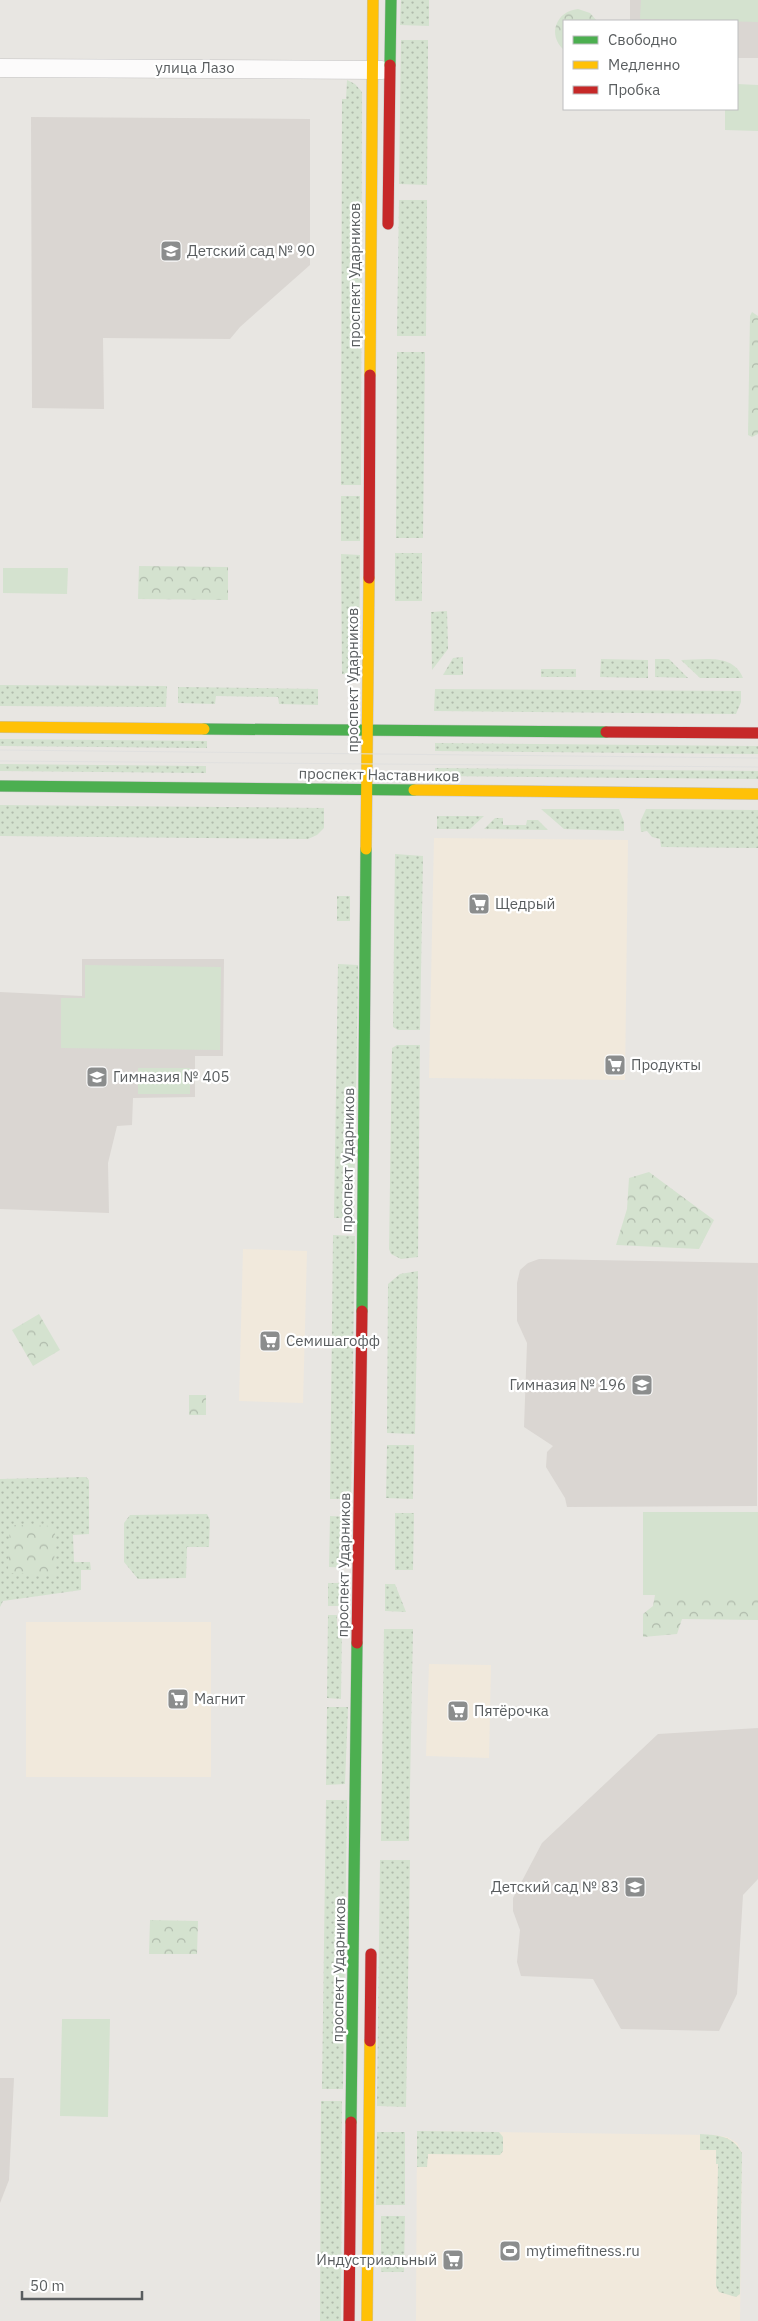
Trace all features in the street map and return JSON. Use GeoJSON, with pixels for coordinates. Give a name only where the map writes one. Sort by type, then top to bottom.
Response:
{"type":"FeatureCollection","features":[{"type":"Feature","properties":{"kind":"street","name":"проспект Ударников"},"geometry":{"type":"LineString","coordinates":[[349,2321],[367,790],[373,0]]}},
{"type":"Feature","properties":{"kind":"street"},"geometry":{"type":"LineString","coordinates":[[388,239],[391,0]]}},
{"type":"Feature","properties":{"kind":"street","name":"улица Лазо"},"geometry":{"type":"LineString","coordinates":[[0,68],[390,70]]}},
{"type":"Feature","properties":{"kind":"street","name":"проспект Ударников"},"geometry":{"type":"LineString","coordinates":[[383,725],[383,746]]}},
{"type":"Feature","properties":{"kind":"street"},"geometry":{"type":"LineString","coordinates":[[0,727],[367,730],[383,725],[758,733]]}},
{"type":"Feature","properties":{"kind":"street","name":"проспект Наставников"},"geometry":{"type":"LineString","coordinates":[[0,786],[758,794]]}},
{"type":"Feature","properties":{"kind":"street"},"geometry":{"type":"LineString","coordinates":[[367,2321],[371,1947]]}},
{"type":"Feature","properties":{"kind":"shaded area"},"geometry":{"type":"Polygon","coordinates":[[[630,0],[758,0],[758,58],[738,58],[738,20],[630,20],[630,0]]]}},
{"type":"Feature","properties":{"kind":"shaded area","name":"Детский сад № 90"},"geometry":{"type":"Polygon","coordinates":[[[31,117],[310,119],[310,265],[240,327],[230,339],[103,338],[104,409],[32,408],[31,117]]]}},
{"type":"Feature","properties":{"kind":"shaded area"},"geometry":{"type":"Polygon","coordinates":[[[434,838],[628,840],[625,1080],[429,1078],[434,838]]]}},
{"type":"Feature","properties":{"kind":"shaded area","name":"Гимназия № 405"},"geometry":{"type":"Polygon","coordinates":[[[82,959],[224,959],[223,1056],[195,1056],[195,1097],[133,1098],[132,1125],[117,1126],[108,1163],[109,1213],[0,1209],[0,992],[82,996],[82,959]]]}},
{"type":"Feature","properties":{"kind":"shaded area"},"geometry":{"type":"Polygon","coordinates":[[[243,1249],[307,1251],[303,1403],[239,1401],[243,1249]]]}},
{"type":"Feature","properties":{"kind":"shaded area","name":"Гимназия № 196"},"geometry":{"type":"Polygon","coordinates":[[[539,1259],[758,1263],[757,1506],[567,1507],[565,1498],[546,1467],[547,1452],[553,1446],[524,1427],[527,1343],[517,1321],[517,1283],[520,1270],[528,1263],[539,1259]]]}},
{"type":"Feature","properties":{"kind":"shaded area"},"geometry":{"type":"Polygon","coordinates":[[[26,1622],[211,1622],[211,1777],[26,1777],[26,1622]]]}},
{"type":"Feature","properties":{"kind":"shaded area","name":"Пятёрочка"},"geometry":{"type":"Polygon","coordinates":[[[429,1664],[491,1665],[489,1758],[426,1756],[429,1664]]]}},
{"type":"Feature","properties":{"kind":"shaded area","name":"Детский сад № 83"},"geometry":{"type":"Polygon","coordinates":[[[758,1728],[758,1879],[743,1895],[737,1994],[719,2031],[621,2029],[593,1979],[521,1976],[517,1962],[520,1930],[513,1911],[513,1898],[542,1843],[658,1734],[758,1728]]]}},
{"type":"Feature","properties":{"kind":"shaded area"},"geometry":{"type":"Polygon","coordinates":[[[0,2078],[14,2078],[9,2180],[0,2203],[0,2078]]]}},
{"type":"Feature","properties":{"kind":"shaded area"},"geometry":{"type":"Polygon","coordinates":[[[417,2131],[714,2135],[727,2137],[737,2143],[742,2153],[740,2321],[416,2321],[417,2131]]]}},
{"type":"Feature","properties":{"kind":"green space"},"geometry":{"type":"Polygon","coordinates":[[[401,0],[429,0],[429,26],[400,25],[401,0]]]}},
{"type":"Feature","properties":{"kind":"green space"},"geometry":{"type":"Polygon","coordinates":[[[641,0],[758,0],[758,22],[640,19],[641,0]]]}},
{"type":"Feature","properties":{"kind":"green space"},"geometry":{"type":"Polygon","coordinates":[[[578,9],[590,13],[596,20],[563,20],[563,49],[556,38],[556,25],[564,14],[578,9]]]}},
{"type":"Feature","properties":{"kind":"green space"},"geometry":{"type":"Polygon","coordinates":[[[401,40],[428,40],[427,185],[399,184],[401,40]]]}},
{"type":"Feature","properties":{"kind":"green space"},"geometry":{"type":"Polygon","coordinates":[[[347,80],[355,84],[362,92],[361,485],[341,485],[342,99],[346,99],[347,80]]]}},
{"type":"Feature","properties":{"kind":"green space"},"geometry":{"type":"Polygon","coordinates":[[[738,84],[758,85],[758,131],[725,130],[725,110],[738,110],[738,84]]]}},
{"type":"Feature","properties":{"kind":"green space"},"geometry":{"type":"Polygon","coordinates":[[[399,200],[427,200],[426,336],[397,336],[399,200]]]}},
{"type":"Feature","properties":{"kind":"green space"},"geometry":{"type":"Polygon","coordinates":[[[752,312],[758,316],[758,434],[752,437],[748,435],[750,316],[752,312]]]}},
{"type":"Feature","properties":{"kind":"green space"},"geometry":{"type":"Polygon","coordinates":[[[397,352],[425,352],[423,538],[396,538],[397,352]]]}},
{"type":"Feature","properties":{"kind":"green space"},"geometry":{"type":"Polygon","coordinates":[[[341,496],[360,496],[360,541],[341,541],[341,496]]]}},
{"type":"Feature","properties":{"kind":"green space"},"geometry":{"type":"Polygon","coordinates":[[[395,553],[422,553],[422,601],[395,601],[395,553]]]}},
{"type":"Feature","properties":{"kind":"green space"},"geometry":{"type":"Polygon","coordinates":[[[341,554],[360,555],[359,675],[342,674],[341,554]]]}},
{"type":"Feature","properties":{"kind":"green space"},"geometry":{"type":"Polygon","coordinates":[[[139,566],[228,567],[228,600],[138,599],[139,566]]]}},
{"type":"Feature","properties":{"kind":"green space"},"geometry":{"type":"Polygon","coordinates":[[[3,568],[68,568],[67,594],[3,593],[3,568]]]}},
{"type":"Feature","properties":{"kind":"green space"},"geometry":{"type":"Polygon","coordinates":[[[447,611],[448,649],[432,670],[431,612],[447,611]]]}},
{"type":"Feature","properties":{"kind":"green space"},"geometry":{"type":"Polygon","coordinates":[[[463,657],[463,675],[443,675],[453,658],[463,657]]]}},
{"type":"Feature","properties":{"kind":"green space"},"geometry":{"type":"Polygon","coordinates":[[[601,659],[648,660],[648,678],[600,677],[601,659]]]}},
{"type":"Feature","properties":{"kind":"green space"},"geometry":{"type":"Polygon","coordinates":[[[655,659],[669,659],[688,678],[655,677],[655,659]]]}},
{"type":"Feature","properties":{"kind":"green space"},"geometry":{"type":"Polygon","coordinates":[[[708,659],[725,661],[738,670],[743,678],[700,678],[681,660],[708,659]]]}},
{"type":"Feature","properties":{"kind":"green space"},"geometry":{"type":"Polygon","coordinates":[[[541,669],[576,669],[576,677],[541,677],[541,669]]]}},
{"type":"Feature","properties":{"kind":"green space"},"geometry":{"type":"Polygon","coordinates":[[[0,685],[167,686],[166,707],[0,706],[0,685]]]}},
{"type":"Feature","properties":{"kind":"green space"},"geometry":{"type":"Polygon","coordinates":[[[178,687],[318,689],[318,705],[279,704],[278,697],[216,696],[215,704],[178,703],[178,687]]]}},
{"type":"Feature","properties":{"kind":"green space"},"geometry":{"type":"Polygon","coordinates":[[[435,689],[741,691],[741,702],[736,714],[434,711],[435,689]]]}},
{"type":"Feature","properties":{"kind":"green space"},"geometry":{"type":"Polygon","coordinates":[[[0,739],[207,741],[207,748],[0,746],[0,739]]]}},
{"type":"Feature","properties":{"kind":"green space"},"geometry":{"type":"Polygon","coordinates":[[[435,743],[758,746],[758,754],[435,751],[435,743]]]}},
{"type":"Feature","properties":{"kind":"green space"},"geometry":{"type":"Polygon","coordinates":[[[0,764],[206,766],[206,773],[0,771],[0,764]]]}},
{"type":"Feature","properties":{"kind":"green space"},"geometry":{"type":"Polygon","coordinates":[[[435,768],[758,771],[758,779],[435,776],[435,768]]]}},
{"type":"Feature","properties":{"kind":"green space"},"geometry":{"type":"Polygon","coordinates":[[[0,805],[324,808],[324,828],[317,835],[308,839],[0,836],[0,805]]]}},
{"type":"Feature","properties":{"kind":"green space"},"geometry":{"type":"Polygon","coordinates":[[[541,809],[619,809],[624,822],[624,831],[564,829],[541,809]]]}},
{"type":"Feature","properties":{"kind":"green space"},"geometry":{"type":"Polygon","coordinates":[[[646,809],[758,810],[758,848],[661,847],[660,839],[652,837],[647,831],[641,832],[640,822],[646,809]]]}},
{"type":"Feature","properties":{"kind":"green space"},"geometry":{"type":"Polygon","coordinates":[[[437,816],[484,816],[470,829],[437,829],[437,816]]]}},
{"type":"Feature","properties":{"kind":"green space"},"geometry":{"type":"Polygon","coordinates":[[[495,818],[503,818],[503,825],[526,825],[527,820],[538,820],[548,830],[484,829],[495,818]]]}},
{"type":"Feature","properties":{"kind":"green space"},"geometry":{"type":"Polygon","coordinates":[[[395,854],[423,856],[420,1030],[398,1030],[393,1027],[395,854]]]}},
{"type":"Feature","properties":{"kind":"green space"},"geometry":{"type":"Polygon","coordinates":[[[337,896],[350,896],[350,921],[337,921],[337,896]]]}},
{"type":"Feature","properties":{"kind":"green space"},"geometry":{"type":"Polygon","coordinates":[[[338,964],[358,965],[354,1218],[334,1218],[338,964]]]}},
{"type":"Feature","properties":{"kind":"green space"},"geometry":{"type":"Polygon","coordinates":[[[85,965],[221,967],[220,1050],[61,1048],[61,998],[85,998],[85,965]]]}},
{"type":"Feature","properties":{"kind":"green space"},"geometry":{"type":"Polygon","coordinates":[[[397,1045],[420,1045],[418,1257],[401,1259],[391,1254],[389,1249],[392,1048],[397,1045]]]}},
{"type":"Feature","properties":{"kind":"green space"},"geometry":{"type":"Polygon","coordinates":[[[138,1068],[190,1068],[190,1094],[138,1094],[138,1068]]]}},
{"type":"Feature","properties":{"kind":"green space"},"geometry":{"type":"Polygon","coordinates":[[[649,1172],[714,1220],[699,1249],[616,1245],[627,1209],[629,1178],[649,1172]]]}},
{"type":"Feature","properties":{"kind":"green space"},"geometry":{"type":"Polygon","coordinates":[[[333,1235],[355,1236],[351,1499],[330,1499],[333,1235]]]}},
{"type":"Feature","properties":{"kind":"green space"},"geometry":{"type":"Polygon","coordinates":[[[418,1271],[415,1434],[387,1433],[388,1284],[400,1274],[418,1271]]]}},
{"type":"Feature","properties":{"kind":"green space"},"geometry":{"type":"Polygon","coordinates":[[[39,1314],[60,1350],[33,1366],[12,1330],[39,1314]]]}},
{"type":"Feature","properties":{"kind":"green space"},"geometry":{"type":"Polygon","coordinates":[[[189,1395],[206,1395],[206,1415],[189,1415],[189,1395]]]}},
{"type":"Feature","properties":{"kind":"green space"},"geometry":{"type":"Polygon","coordinates":[[[387,1445],[414,1445],[413,1499],[386,1498],[387,1445]]]}},
{"type":"Feature","properties":{"kind":"green space"},"geometry":{"type":"Polygon","coordinates":[[[86,1477],[89,1480],[89,1534],[73,1535],[74,1562],[90,1562],[91,1570],[81,1570],[81,1590],[3,1601],[0,1607],[0,1479],[86,1477]]]}},
{"type":"Feature","properties":{"kind":"green space"},"geometry":{"type":"Polygon","coordinates":[[[643,1512],[758,1512],[758,1595],[643,1595],[643,1512]]]}},
{"type":"Feature","properties":{"kind":"green space"},"geometry":{"type":"Polygon","coordinates":[[[395,1513],[414,1513],[413,1570],[395,1570],[395,1513]]]}},
{"type":"Feature","properties":{"kind":"green space"},"geometry":{"type":"Polygon","coordinates":[[[207,1514],[210,1520],[209,1547],[187,1547],[186,1578],[138,1579],[124,1562],[124,1523],[130,1515],[207,1514]]]}},
{"type":"Feature","properties":{"kind":"green space"},"geometry":{"type":"Polygon","coordinates":[[[330,1516],[351,1517],[350,1568],[329,1567],[330,1516]]]}},
{"type":"Feature","properties":{"kind":"green space"},"geometry":{"type":"Polygon","coordinates":[[[10,1525],[55,1526],[54,1575],[8,1573],[10,1525]]]}},
{"type":"Feature","properties":{"kind":"green space"},"geometry":{"type":"Polygon","coordinates":[[[328,1583],[344,1583],[343,1606],[328,1606],[328,1583]]]}},
{"type":"Feature","properties":{"kind":"green space"},"geometry":{"type":"Polygon","coordinates":[[[385,1584],[395,1584],[406,1612],[385,1611],[385,1584]]]}},
{"type":"Feature","properties":{"kind":"green space"},"geometry":{"type":"Polygon","coordinates":[[[655,1595],[758,1595],[758,1620],[682,1619],[677,1634],[643,1637],[643,1614],[653,1606],[655,1595]]]}},
{"type":"Feature","properties":{"kind":"green space"},"geometry":{"type":"Polygon","coordinates":[[[328,1615],[337,1615],[337,1626],[342,1626],[341,1699],[327,1698],[328,1615]]]}},
{"type":"Feature","properties":{"kind":"green space"},"geometry":{"type":"Polygon","coordinates":[[[384,1629],[413,1629],[409,1841],[381,1841],[384,1629]]]}},
{"type":"Feature","properties":{"kind":"green space"},"geometry":{"type":"Polygon","coordinates":[[[327,1707],[348,1707],[345,1784],[326,1785],[327,1707]]]}},
{"type":"Feature","properties":{"kind":"green space"},"geometry":{"type":"Polygon","coordinates":[[[326,1800],[347,1800],[343,2089],[322,2089],[326,1800]]]}},
{"type":"Feature","properties":{"kind":"green space"},"geometry":{"type":"Polygon","coordinates":[[[380,1860],[410,1860],[406,2107],[377,2106],[380,1860]]]}},
{"type":"Feature","properties":{"kind":"green space"},"geometry":{"type":"Polygon","coordinates":[[[150,1920],[198,1921],[197,1954],[149,1954],[150,1920]]]}},
{"type":"Feature","properties":{"kind":"green space"},"geometry":{"type":"Polygon","coordinates":[[[62,2019],[110,2019],[108,2117],[60,2116],[62,2019]]]}},
{"type":"Feature","properties":{"kind":"green space"},"geometry":{"type":"Polygon","coordinates":[[[321,2101],[342,2101],[341,2321],[320,2321],[321,2101]]]}},
{"type":"Feature","properties":{"kind":"green space"},"geometry":{"type":"Polygon","coordinates":[[[417,2131],[499,2132],[503,2137],[503,2151],[500,2155],[428,2154],[427,2167],[417,2167],[417,2131]]]}},
{"type":"Feature","properties":{"kind":"green space"},"geometry":{"type":"Polygon","coordinates":[[[377,2132],[405,2132],[405,2205],[376,2205],[377,2132]]]}},
{"type":"Feature","properties":{"kind":"green space"},"geometry":{"type":"Polygon","coordinates":[[[700,2134],[725,2137],[734,2143],[742,2153],[740,2294],[736,2297],[719,2292],[716,2286],[718,2164],[716,2164],[716,2150],[700,2150],[700,2134]]]}},
{"type":"Feature","properties":{"kind":"green space"},"geometry":{"type":"Polygon","coordinates":[[[381,2216],[405,2216],[404,2272],[381,2272],[381,2216]]]}},
{"type":"Feature","properties":{"kind":"tram line"},"geometry":{"type":"LineString","coordinates":[[0,750],[758,758]]}},
{"type":"Feature","properties":{"kind":"tram line"},"geometry":{"type":"LineString","coordinates":[[0,761],[758,767]]}},
{"type":"Feature","properties":{"kind":"traffic: fast"},"geometry":{"type":"LineString","coordinates":[[390,65],[391,0]]}},
{"type":"Feature","properties":{"kind":"traffic: fast"},"geometry":{"type":"LineString","coordinates":[[204,729],[606,732]]}},
{"type":"Feature","properties":{"kind":"traffic: fast"},"geometry":{"type":"LineString","coordinates":[[0,786],[414,790]]}},
{"type":"Feature","properties":{"kind":"traffic: fast"},"geometry":{"type":"LineString","coordinates":[[362,1311],[366,849]]}},
{"type":"Feature","properties":{"kind":"traffic: fast"},"geometry":{"type":"LineString","coordinates":[[351,2122],[357,1643]]}},
{"type":"Feature","properties":{"kind":"traffic: slow"},"geometry":{"type":"LineString","coordinates":[[370,375],[373,0]]}},
{"type":"Feature","properties":{"kind":"traffic: slow"},"geometry":{"type":"LineString","coordinates":[[366,849],[369,578]]}},
{"type":"Feature","properties":{"kind":"traffic: slow"},"geometry":{"type":"LineString","coordinates":[[0,727],[204,729]]}},
{"type":"Feature","properties":{"kind":"traffic: slow"},"geometry":{"type":"LineString","coordinates":[[414,790],[758,794]]}},
{"type":"Feature","properties":{"kind":"traffic: slow"},"geometry":{"type":"LineString","coordinates":[[367,2321],[370,2041]]}},
{"type":"Feature","properties":{"kind":"traffic: jam"},"geometry":{"type":"LineString","coordinates":[[388,224],[390,65]]}},
{"type":"Feature","properties":{"kind":"traffic: jam"},"geometry":{"type":"LineString","coordinates":[[369,578],[370,375]]}},
{"type":"Feature","properties":{"kind":"traffic: jam"},"geometry":{"type":"LineString","coordinates":[[606,732],[758,733]]}},
{"type":"Feature","properties":{"kind":"traffic: jam"},"geometry":{"type":"LineString","coordinates":[[357,1643],[362,1311]]}},
{"type":"Feature","properties":{"kind":"traffic: jam"},"geometry":{"type":"LineString","coordinates":[[370,2041],[371,1954]]}},
{"type":"Feature","properties":{"kind":"traffic: jam"},"geometry":{"type":"LineString","coordinates":[[349,2321],[351,2122]]}},
{"type":"Feature","properties":{"kind":"place","name":"Детский сад № 90"},"geometry":{"type":"Point","coordinates":[171,251]}},
{"type":"Feature","properties":{"kind":"place","name":"Щедрый"},"geometry":{"type":"Point","coordinates":[479,904]}},
{"type":"Feature","properties":{"kind":"place","name":"Продукты"},"geometry":{"type":"Point","coordinates":[615,1065]}},
{"type":"Feature","properties":{"kind":"place","name":"Гимназия № 405"},"geometry":{"type":"Point","coordinates":[97,1077]}},
{"type":"Feature","properties":{"kind":"place","name":"Семишагофф"},"geometry":{"type":"Point","coordinates":[270,1341]}},
{"type":"Feature","properties":{"kind":"place","name":"Гимназия № 196"},"geometry":{"type":"Point","coordinates":[642,1385]}},
{"type":"Feature","properties":{"kind":"place","name":"Магнит"},"geometry":{"type":"Point","coordinates":[178,1699]}},
{"type":"Feature","properties":{"kind":"place","name":"Пятёрочка"},"geometry":{"type":"Point","coordinates":[458,1711]}},
{"type":"Feature","properties":{"kind":"place","name":"Детский сад № 83"},"geometry":{"type":"Point","coordinates":[635,1887]}},
{"type":"Feature","properties":{"kind":"place","name":"mytimefitness.ru"},"geometry":{"type":"Point","coordinates":[510,2251]}},
{"type":"Feature","properties":{"kind":"place","name":"Индустриальный"},"geometry":{"type":"Point","coordinates":[453,2260]}}]}
